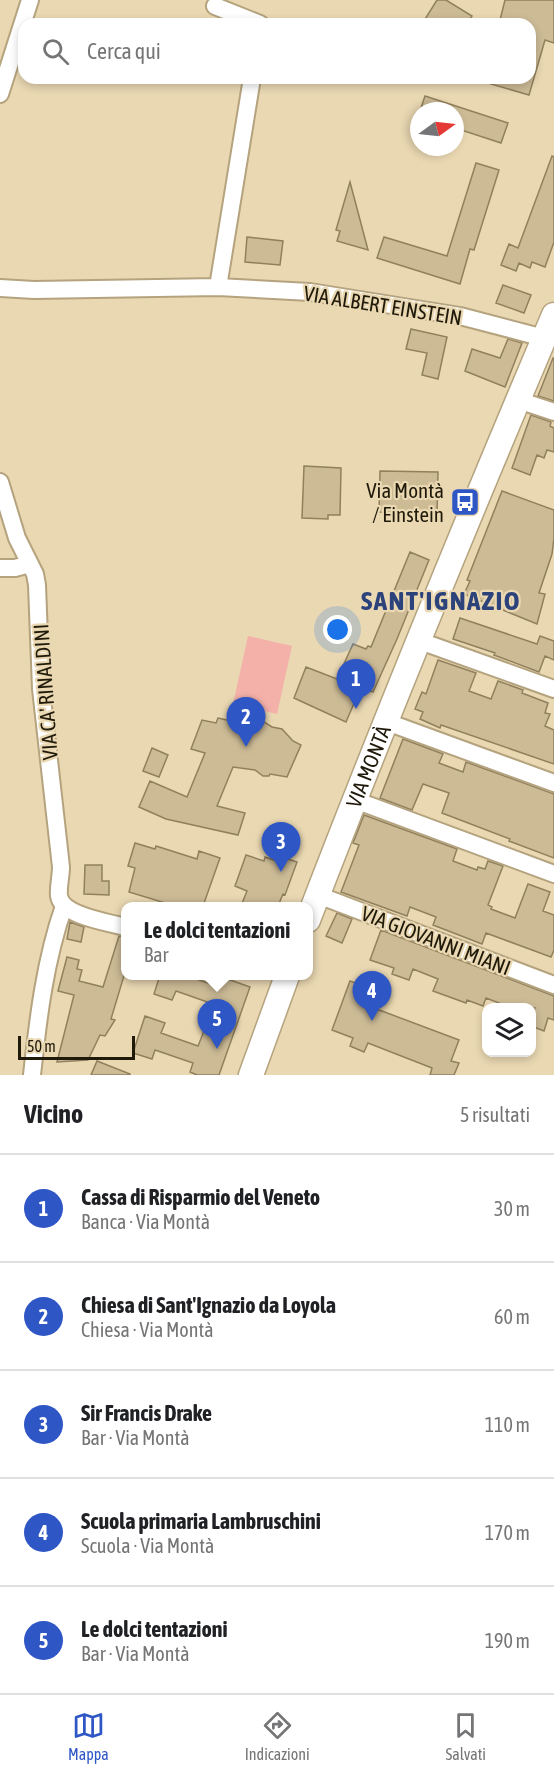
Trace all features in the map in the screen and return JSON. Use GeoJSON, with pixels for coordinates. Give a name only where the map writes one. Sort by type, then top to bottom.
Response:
{"type":"FeatureCollection","features":[{"type":"Feature","properties":{"kind":"main road","name":"VIA MONTÀ"},"geometry":{"type":"LineString","coordinates":[[313,909],[355,800],[554,315]]}},
{"type":"Feature","properties":{"kind":"main road"},"geometry":{"type":"LineString","coordinates":[[251,1075],[284,980]]}},
{"type":"Feature","properties":{"kind":"street"},"geometry":{"type":"LineString","coordinates":[[24,18],[30,0]]}},
{"type":"Feature","properties":{"kind":"street"},"geometry":{"type":"LineString","coordinates":[[215,6],[245,18]]}},
{"type":"Feature","properties":{"kind":"street"},"geometry":{"type":"LineString","coordinates":[[0,94],[18,38]]}},
{"type":"Feature","properties":{"kind":"street"},"geometry":{"type":"LineString","coordinates":[[218,287],[251,84]]}},
{"type":"Feature","properties":{"kind":"street","name":"VIA ALBERT EINSTEIN"},"geometry":{"type":"LineString","coordinates":[[0,288],[34,290],[218,287],[310,292],[460,316],[544,338]]}},
{"type":"Feature","properties":{"kind":"street"},"geometry":{"type":"LineString","coordinates":[[518,400],[554,412]]}},
{"type":"Feature","properties":{"kind":"street","name":"VIA CA' RINALDINI"},"geometry":{"type":"LineString","coordinates":[[0,482],[17,538],[37,585],[41,689],[60,856],[59,896],[64,906],[57,924],[46,981],[32,1075]]}},
{"type":"Feature","properties":{"kind":"street"},"geometry":{"type":"LineString","coordinates":[[0,568],[15,568],[30,564]]}},
{"type":"Feature","properties":{"kind":"street"},"geometry":{"type":"LineString","coordinates":[[420,641],[554,689]]}},
{"type":"Feature","properties":{"kind":"street"},"geometry":{"type":"LineString","coordinates":[[387,722],[554,783]]}},
{"type":"Feature","properties":{"kind":"street"},"geometry":{"type":"LineString","coordinates":[[355,800],[554,874]]}},
{"type":"Feature","properties":{"kind":"street","name":"VIA GIOVANNI MIANI"},"geometry":{"type":"LineString","coordinates":[[318,895],[554,985]]}},
{"type":"Feature","properties":{"kind":"street"},"geometry":{"type":"LineString","coordinates":[[64,906],[73,913],[121,926]]}},
{"type":"Feature","properties":{"kind":"shaded area"},"geometry":{"type":"Polygon","coordinates":[[[248,636],[292,646],[277,714],[233,704],[248,636]]]}},
{"type":"Feature","properties":{"kind":"building"},"geometry":{"type":"Polygon","coordinates":[[[437,0],[446,0],[472,16],[471,18],[426,18],[437,0]]]}},
{"type":"Feature","properties":{"kind":"building"},"geometry":{"type":"Polygon","coordinates":[[[505,0],[554,0],[554,43],[545,40],[536,71],[536,18],[500,18],[505,0]]]}},
{"type":"Feature","properties":{"kind":"building"},"geometry":{"type":"Polygon","coordinates":[[[491,84],[532,84],[529,95],[491,84]]]}},
{"type":"Feature","properties":{"kind":"building"},"geometry":{"type":"Polygon","coordinates":[[[425,96],[443,102],[423,102],[425,96]]]}},
{"type":"Feature","properties":{"kind":"building"},"geometry":{"type":"Polygon","coordinates":[[[464,109],[508,123],[501,143],[464,131],[464,109]]]}},
{"type":"Feature","properties":{"kind":"building"},"geometry":{"type":"Polygon","coordinates":[[[552,156],[554,157],[554,242],[545,267],[532,262],[530,268],[519,263],[516,271],[501,265],[509,244],[518,248],[552,156]]]}},
{"type":"Feature","properties":{"kind":"building"},"geometry":{"type":"Polygon","coordinates":[[[476,163],[499,170],[474,250],[470,249],[460,284],[377,258],[384,237],[447,256],[476,163]]]}},
{"type":"Feature","properties":{"kind":"building"},"geometry":{"type":"Polygon","coordinates":[[[350,182],[368,250],[337,241],[340,231],[336,230],[350,182]]]}},
{"type":"Feature","properties":{"kind":"building"},"geometry":{"type":"Polygon","coordinates":[[[247,237],[283,241],[280,265],[245,262],[247,237]]]}},
{"type":"Feature","properties":{"kind":"building"},"geometry":{"type":"Polygon","coordinates":[[[503,285],[531,295],[524,313],[496,303],[503,285]]]}},
{"type":"Feature","properties":{"kind":"building"},"geometry":{"type":"Polygon","coordinates":[[[411,329],[447,337],[438,379],[422,375],[427,353],[406,349],[411,329]]]}},
{"type":"Feature","properties":{"kind":"building"},"geometry":{"type":"Polygon","coordinates":[[[508,339],[522,343],[505,387],[465,371],[472,349],[500,358],[508,339]]]}},
{"type":"Feature","properties":{"kind":"building"},"geometry":{"type":"Polygon","coordinates":[[[554,358],[554,401],[538,396],[554,358]]]}},
{"type":"Feature","properties":{"kind":"building"},"geometry":{"type":"Polygon","coordinates":[[[531,415],[551,422],[550,426],[554,428],[554,452],[547,450],[544,458],[537,455],[530,475],[512,468],[531,415]]]}},
{"type":"Feature","properties":{"kind":"building"},"geometry":{"type":"Polygon","coordinates":[[[304,466],[341,468],[340,515],[328,515],[328,519],[302,518],[304,466]]]}},
{"type":"Feature","properties":{"kind":"building"},"geometry":{"type":"Polygon","coordinates":[[[380,471],[438,472],[437,514],[379,512],[380,471]]]}},
{"type":"Feature","properties":{"kind":"building"},"geometry":{"type":"Polygon","coordinates":[[[502,491],[554,510],[552,554],[539,593],[545,594],[537,624],[464,594],[470,581],[467,580],[502,491]]]}},
{"type":"Feature","properties":{"kind":"building"},"geometry":{"type":"Polygon","coordinates":[[[410,552],[429,560],[373,692],[361,687],[346,722],[294,698],[306,667],[337,679],[353,644],[366,649],[368,646],[371,647],[410,552]]]}},
{"type":"Feature","properties":{"kind":"building"},"geometry":{"type":"Polygon","coordinates":[[[460,618],[537,644],[540,636],[554,641],[554,660],[545,656],[539,672],[494,655],[495,653],[453,639],[460,618]]]}},
{"type":"Feature","properties":{"kind":"building"},"geometry":{"type":"Polygon","coordinates":[[[438,660],[476,673],[469,691],[491,699],[498,681],[523,690],[522,693],[548,703],[545,713],[550,714],[545,726],[554,730],[554,764],[441,725],[440,728],[420,719],[423,712],[415,709],[422,692],[426,694],[438,660]]]}},
{"type":"Feature","properties":{"kind":"building"},"geometry":{"type":"Polygon","coordinates":[[[218,718],[236,722],[237,718],[247,721],[261,720],[272,727],[282,729],[293,741],[301,745],[287,777],[270,774],[263,776],[255,770],[233,767],[217,806],[245,813],[238,835],[166,819],[139,807],[150,781],[187,797],[205,753],[191,749],[202,720],[216,723],[218,718]]]}},
{"type":"Feature","properties":{"kind":"building"},"geometry":{"type":"Polygon","coordinates":[[[403,739],[443,754],[439,763],[463,772],[466,762],[554,794],[554,858],[442,813],[449,793],[423,784],[412,810],[380,798],[403,739]]]}},
{"type":"Feature","properties":{"kind":"building"},"geometry":{"type":"Polygon","coordinates":[[[152,748],[168,755],[159,777],[143,771],[152,748]]]}},
{"type":"Feature","properties":{"kind":"building"},"geometry":{"type":"Polygon","coordinates":[[[364,815],[457,849],[453,861],[477,870],[478,867],[485,869],[488,861],[503,866],[488,905],[492,907],[491,909],[515,918],[528,884],[550,892],[543,911],[554,915],[554,950],[551,957],[486,933],[482,944],[433,925],[436,917],[410,907],[407,916],[341,892],[359,845],[353,843],[364,815]]]}},
{"type":"Feature","properties":{"kind":"building"},"geometry":{"type":"Polygon","coordinates":[[[135,843],[155,849],[156,846],[197,859],[199,851],[220,858],[204,902],[162,902],[129,892],[135,868],[128,866],[135,843]]]}},
{"type":"Feature","properties":{"kind":"building"},"geometry":{"type":"Polygon","coordinates":[[[246,855],[264,861],[265,857],[277,861],[279,856],[297,862],[285,895],[283,894],[280,902],[243,902],[247,891],[235,886],[246,855]]]}},
{"type":"Feature","properties":{"kind":"building"},"geometry":{"type":"Polygon","coordinates":[[[85,865],[102,865],[102,881],[109,881],[109,895],[84,894],[85,865]]]}},
{"type":"Feature","properties":{"kind":"building"},"geometry":{"type":"Polygon","coordinates":[[[337,913],[352,919],[342,943],[326,936],[337,913]]]}},
{"type":"Feature","properties":{"kind":"building"},"geometry":{"type":"Polygon","coordinates":[[[70,922],[84,927],[81,942],[67,939],[70,922]]]}},
{"type":"Feature","properties":{"kind":"building"},"geometry":{"type":"Polygon","coordinates":[[[381,930],[554,996],[554,1020],[548,1018],[544,1031],[536,1028],[536,1003],[499,1003],[486,998],[482,1006],[467,1000],[466,1003],[433,991],[438,979],[413,969],[409,980],[392,974],[394,968],[370,960],[381,930]]]}},
{"type":"Feature","properties":{"kind":"building"},"geometry":{"type":"Polygon","coordinates":[[[119,936],[121,936],[123,980],[111,1019],[115,1020],[105,1036],[100,1035],[88,1060],[57,1062],[74,995],[58,991],[67,957],[79,960],[77,969],[82,970],[79,981],[103,987],[119,936]]]}},
{"type":"Feature","properties":{"kind":"building"},"geometry":{"type":"Polygon","coordinates":[[[158,980],[199,980],[219,987],[221,980],[230,980],[250,987],[219,1075],[197,1075],[190,1072],[193,1063],[155,1050],[152,1059],[133,1053],[145,1016],[165,1023],[161,1033],[198,1046],[213,1004],[176,991],[172,1000],[154,994],[158,980]]]}},
{"type":"Feature","properties":{"kind":"building"},"geometry":{"type":"Polygon","coordinates":[[[350,981],[372,989],[366,1005],[459,1040],[451,1061],[459,1063],[454,1075],[430,1075],[432,1068],[368,1043],[364,1052],[350,1046],[353,1038],[332,1030],[350,981]]]}},
{"type":"Feature","properties":{"kind":"building"},"geometry":{"type":"Polygon","coordinates":[[[97,1061],[130,1074],[130,1075],[91,1075],[97,1061]]]}},
{"type":"Feature","properties":{"kind":"place","name":"Via Montà / Einstein"},"geometry":{"type":"Point","coordinates":[465,502]}},
{"type":"Feature","properties":{"kind":"place","name":"Cassa di Risparmio del Veneto"},"geometry":{"type":"Point","coordinates":[356,709]}},
{"type":"Feature","properties":{"kind":"place","name":"Chiesa di Sant'Ignazio da Loyola"},"geometry":{"type":"Point","coordinates":[246,747]}},
{"type":"Feature","properties":{"kind":"place","name":"Sir Francis Drake"},"geometry":{"type":"Point","coordinates":[281,872]}},
{"type":"Feature","properties":{"kind":"place","name":"Scuola primaria Lambruschini"},"geometry":{"type":"Point","coordinates":[372,1021]}},
{"type":"Feature","properties":{"kind":"place","name":"Le dolci tentazioni"},"geometry":{"type":"Point","coordinates":[217,1049]}},
{"type":"Feature","properties":{"kind":"district","name":"SANT'IGNAZIO"},"geometry":{"type":"Point","coordinates":[441,600]}}]}
